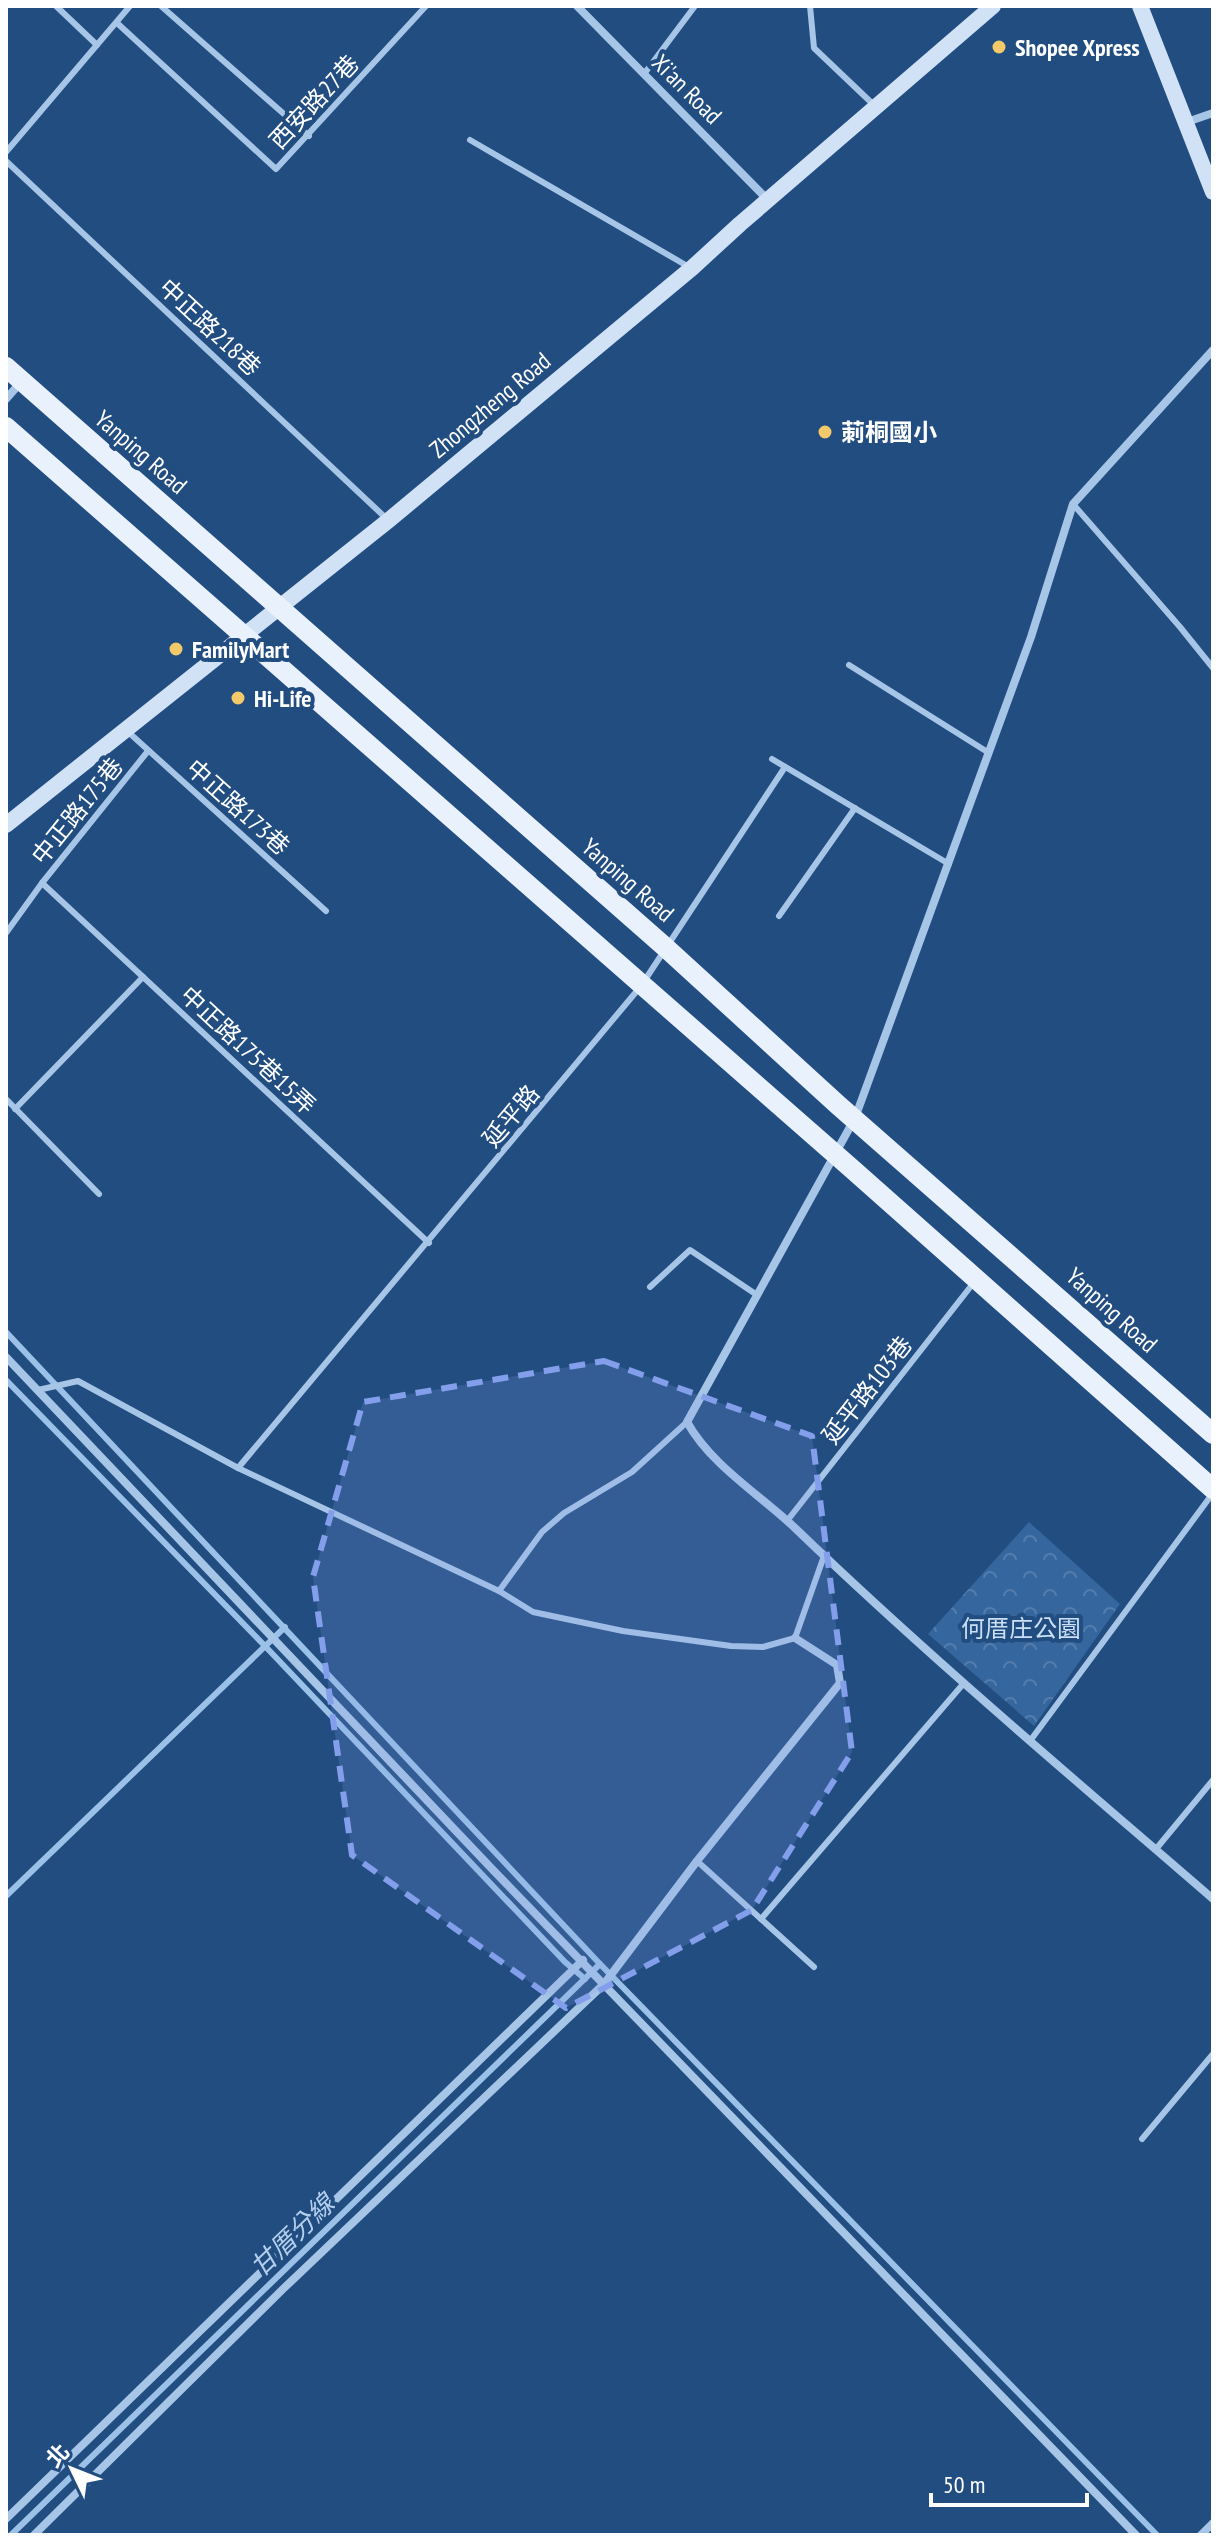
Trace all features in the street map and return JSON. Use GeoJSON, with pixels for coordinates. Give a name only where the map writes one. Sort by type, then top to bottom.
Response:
{"type":"FeatureCollection","features":[{"type":"Feature","properties":{"kind":"main road","name":"Yanping Road"},"geometry":{"type":"LineString","coordinates":[[14,374],[1213,1434]]}},
{"type":"Feature","properties":{"kind":"main road"},"geometry":{"type":"LineString","coordinates":[[6,427],[835,1154],[1213,1491]]}},
{"type":"Feature","properties":{"kind":"street","name":"Xi'an Road"},"geometry":{"type":"LineString","coordinates":[[577,6],[768,200]]}},
{"type":"Feature","properties":{"kind":"street","name":"Zhongzheng Road"},"geometry":{"type":"LineString","coordinates":[[6,825],[389,520],[692,268],[992,6]]}},
{"type":"Feature","properties":{"kind":"street"},"geometry":{"type":"LineString","coordinates":[[1140,6],[1213,192]]}},
{"type":"Feature","properties":{"kind":"street"},"geometry":{"type":"LineString","coordinates":[[1187,122],[1213,113]]}},
{"type":"Feature","properties":{"kind":"street"},"geometry":{"type":"LineString","coordinates":[[1213,350],[1073,504],[1031,637],[855,1118],[687,1422],[699,1443],[964,1683],[1213,1899]]}},
{"type":"Feature","properties":{"kind":"street"},"geometry":{"type":"LineString","coordinates":[[6,399],[14,374]]}},
{"type":"Feature","properties":{"kind":"street"},"geometry":{"type":"LineString","coordinates":[[6,1357],[494,1871],[1136,2535]]}},
{"type":"Feature","properties":{"kind":"street"},"geometry":{"type":"LineString","coordinates":[[34,2535],[283,2289],[604,1984],[697,1861],[840,1683],[837,1665],[795,1638]]}},
{"type":"Feature","properties":{"kind":"street"},"geometry":{"type":"LineString","coordinates":[[6,2519],[583,1960]]}},
{"type":"Feature","properties":{"kind":"street"},"geometry":{"type":"LineString","coordinates":[[1201,2535],[1213,2523]]}},
{"type":"Feature","properties":{"kind":"lane"},"geometry":{"type":"LineString","coordinates":[[56,6],[97,45]]}},
{"type":"Feature","properties":{"kind":"lane"},"geometry":{"type":"LineString","coordinates":[[6,152],[130,6]]}},
{"type":"Feature","properties":{"kind":"lane"},"geometry":{"type":"LineString","coordinates":[[161,6],[309,136]]}},
{"type":"Feature","properties":{"kind":"lane","name":"西安路27巷"},"geometry":{"type":"LineString","coordinates":[[117,23],[276,169],[426,6]]}},
{"type":"Feature","properties":{"kind":"lane"},"geometry":{"type":"LineString","coordinates":[[644,74],[695,6]]}},
{"type":"Feature","properties":{"kind":"lane"},"geometry":{"type":"LineString","coordinates":[[810,6],[814,48],[876,107]]}},
{"type":"Feature","properties":{"kind":"lane"},"geometry":{"type":"LineString","coordinates":[[470,140],[692,268]]}},
{"type":"Feature","properties":{"kind":"lane","name":"中正路218巷"},"geometry":{"type":"LineString","coordinates":[[6,161],[389,520]]}},
{"type":"Feature","properties":{"kind":"lane"},"geometry":{"type":"LineString","coordinates":[[1073,504],[1213,668]]}},
{"type":"Feature","properties":{"kind":"lane"},"geometry":{"type":"LineString","coordinates":[[849,665],[989,753]]}},
{"type":"Feature","properties":{"kind":"lane","name":"中正路173巷"},"geometry":{"type":"LineString","coordinates":[[126,730],[326,911]]}},
{"type":"Feature","properties":{"kind":"lane","name":"中正路175巷"},"geometry":{"type":"LineString","coordinates":[[6,933],[148,751]]}},
{"type":"Feature","properties":{"kind":"lane"},"geometry":{"type":"LineString","coordinates":[[772,759],[949,864]]}},
{"type":"Feature","properties":{"kind":"lane","name":"延平路"},"geometry":{"type":"LineString","coordinates":[[238,1468],[641,986],[785,767]]}},
{"type":"Feature","properties":{"kind":"lane"},"geometry":{"type":"LineString","coordinates":[[779,916],[855,808]]}},
{"type":"Feature","properties":{"kind":"lane","name":"中正路175巷15弄"},"geometry":{"type":"LineString","coordinates":[[42,883],[429,1243]]}},
{"type":"Feature","properties":{"kind":"lane"},"geometry":{"type":"LineString","coordinates":[[15,1109],[143,977]]}},
{"type":"Feature","properties":{"kind":"lane"},"geometry":{"type":"LineString","coordinates":[[6,1099],[99,1194]]}},
{"type":"Feature","properties":{"kind":"lane"},"geometry":{"type":"LineString","coordinates":[[650,1287],[690,1250],[757,1295]]}},
{"type":"Feature","properties":{"kind":"lane","name":"延平路103巷"},"geometry":{"type":"LineString","coordinates":[[787,1521],[976,1281]]}},
{"type":"Feature","properties":{"kind":"lane"},"geometry":{"type":"LineString","coordinates":[[38,1390],[78,1381],[238,1468],[499,1591],[533,1612],[623,1631],[731,1646],[763,1647],[795,1638],[824,1556]]}},
{"type":"Feature","properties":{"kind":"lane"},"geometry":{"type":"LineString","coordinates":[[499,1591],[542,1532],[564,1513],[632,1472],[687,1422]]}},
{"type":"Feature","properties":{"kind":"lane"},"geometry":{"type":"LineString","coordinates":[[1030,1741],[1213,1491]]}},
{"type":"Feature","properties":{"kind":"lane"},"geometry":{"type":"LineString","coordinates":[[761,1919],[964,1683]]}},
{"type":"Feature","properties":{"kind":"lane"},"geometry":{"type":"LineString","coordinates":[[1156,1849],[1213,1780]]}},
{"type":"Feature","properties":{"kind":"lane"},"geometry":{"type":"LineString","coordinates":[[697,1861],[814,1967]]}},
{"type":"Feature","properties":{"kind":"lane"},"geometry":{"type":"LineString","coordinates":[[1142,2139],[1213,2054]]}},
{"type":"Feature","properties":{"kind":"highlighted area"},"geometry":{"type":"Polygon","coordinates":[[[604,1361],[812,1436],[852,1752],[752,1910],[566,2008],[352,1855],[313,1577],[363,1402],[604,1361]]]}},
{"type":"Feature","properties":{"kind":"green space","name":"何厝庄公園"},"geometry":{"type":"Polygon","coordinates":[[[1029,1522],[1120,1604],[1034,1726],[928,1634],[1029,1522]]]}},
{"type":"Feature","properties":{"kind":"waterway"},"geometry":{"type":"LineString","coordinates":[[6,1332],[600,1964],[1157,2535]]}},
{"type":"Feature","properties":{"kind":"waterway"},"geometry":{"type":"LineString","coordinates":[[6,1380],[265,1646],[565,1962],[585,1979]]}},
{"type":"Feature","properties":{"kind":"waterway"},"geometry":{"type":"LineString","coordinates":[[6,1896],[285,1627]]}},
{"type":"Feature","properties":{"kind":"waterway","name":"甘厝分線"},"geometry":{"type":"LineString","coordinates":[[11,2535],[600,1964]]}},
{"type":"Feature","properties":{"kind":"place","name":"Shopee Xpress"},"geometry":{"type":"Point","coordinates":[999,47]}},
{"type":"Feature","properties":{"kind":"place","name":"莿桐國小"},"geometry":{"type":"Point","coordinates":[825,432]}},
{"type":"Feature","properties":{"kind":"place","name":"FamilyMart"},"geometry":{"type":"Point","coordinates":[176,649]}},
{"type":"Feature","properties":{"kind":"place","name":"Hi-Life"},"geometry":{"type":"Point","coordinates":[238,698]}}]}
